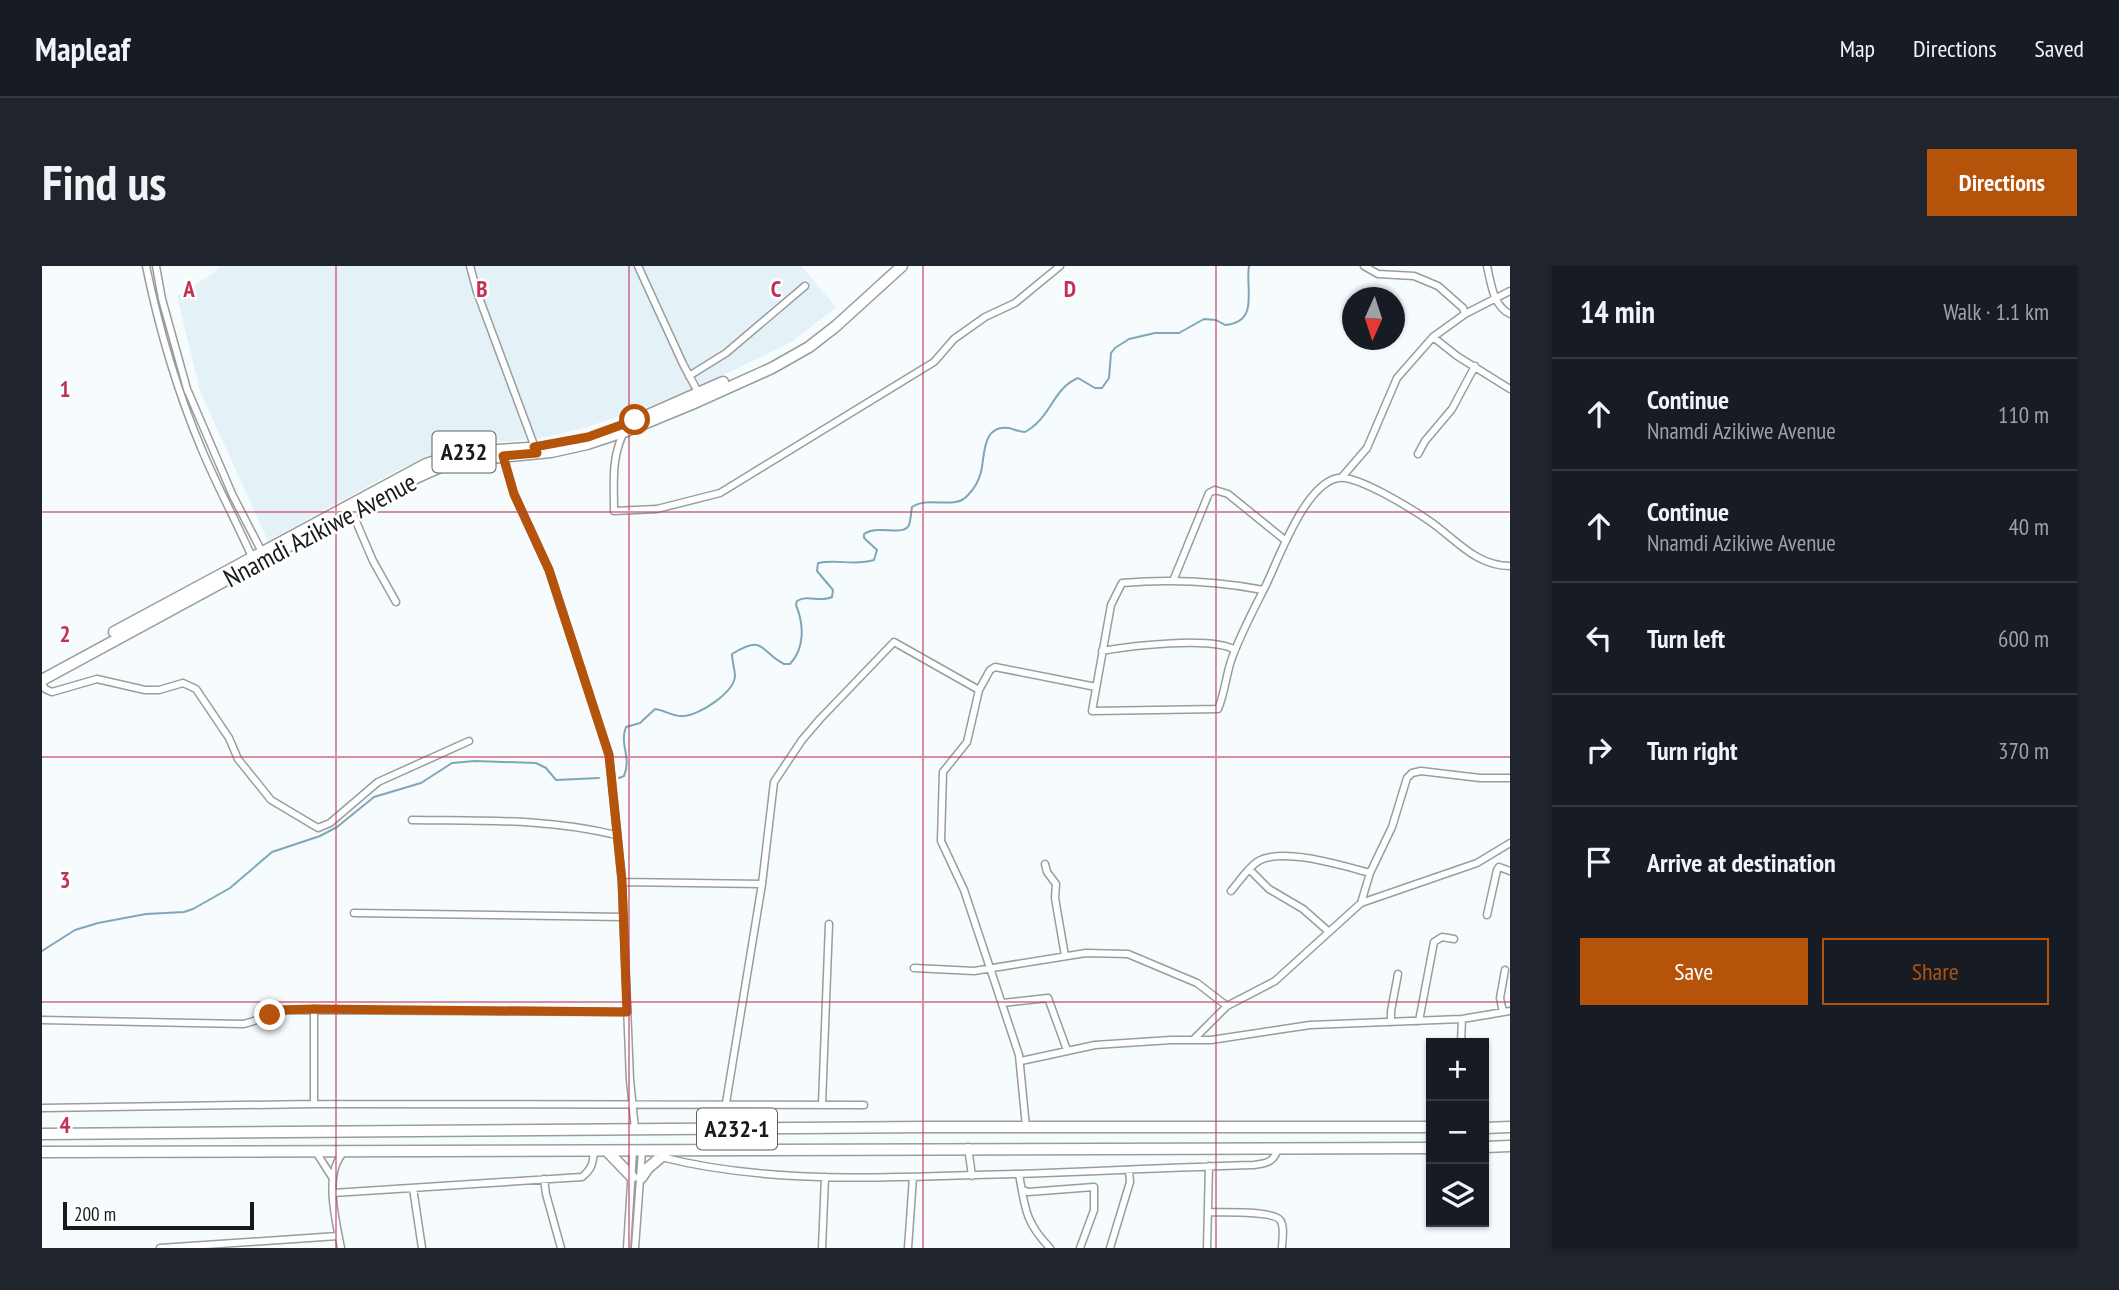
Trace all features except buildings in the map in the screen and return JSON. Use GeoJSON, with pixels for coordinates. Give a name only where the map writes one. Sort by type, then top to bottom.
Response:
{"type":"FeatureCollection","features":[{"type":"Feature","properties":{"kind":"main road","name":"Nnamdi Azikiwe Avenue"},"geometry":{"type":"LineString","coordinates":[[42,682],[407,482],[440,467],[461,461],[536,450],[608,431],[797,347],[841,313],[891,266]]}},
{"type":"Feature","properties":{"kind":"main road","name":"Nnamdi Azikiwe Avenue"},"geometry":{"type":"LineString","coordinates":[[42,672],[411,471],[448,456],[479,450],[536,450],[580,446],[624,432],[763,372],[809,347],[902,266]]}},
{"type":"Feature","properties":{"kind":"main road","name":"A232-1"},"geometry":{"type":"LineString","coordinates":[[42,1134],[1426,1127]]}},
{"type":"Feature","properties":{"kind":"main road"},"geometry":{"type":"LineString","coordinates":[[1489,1128],[1510,1128]]}},
{"type":"Feature","properties":{"kind":"main road"},"geometry":{"type":"LineString","coordinates":[[1489,1147],[1510,1146]]}},
{"type":"Feature","properties":{"kind":"main road","name":"A232-1"},"geometry":{"type":"LineString","coordinates":[[42,1152],[607,1151],[665,1154],[968,1147],[1426,1147]]}},
{"type":"Feature","properties":{"kind":"main road"},"geometry":{"type":"LineString","coordinates":[[607,1151],[636,1177],[665,1154]]}},
{"type":"Feature","properties":{"kind":"street"},"geometry":{"type":"LineString","coordinates":[[146,266],[166,349],[181,395],[202,449],[257,554]]}},
{"type":"Feature","properties":{"kind":"street"},"geometry":{"type":"LineString","coordinates":[[156,266],[162,299],[187,389],[257,554]]}},
{"type":"Feature","properties":{"kind":"street"},"geometry":{"type":"LineString","coordinates":[[470,266],[477,292],[536,450]]}},
{"type":"Feature","properties":{"kind":"street"},"geometry":{"type":"LineString","coordinates":[[638,266],[698,393]]}},
{"type":"Feature","properties":{"kind":"street"},"geometry":{"type":"LineString","coordinates":[[624,432],[616,448],[614,511],[657,509],[720,493],[934,362],[954,339],[985,317],[1014,303],[1060,266]]}},
{"type":"Feature","properties":{"kind":"street"},"geometry":{"type":"LineString","coordinates":[[1364,266],[1378,274],[1414,276],[1438,286],[1465,314]]}},
{"type":"Feature","properties":{"kind":"street"},"geometry":{"type":"LineString","coordinates":[[1488,266],[1495,299],[1504,311],[1510,314]]}},
{"type":"Feature","properties":{"kind":"street"},"geometry":{"type":"LineString","coordinates":[[689,376],[726,353],[805,286]]}},
{"type":"Feature","properties":{"kind":"street"},"geometry":{"type":"LineString","coordinates":[[1264,590],[1224,582],[1122,583],[1111,606],[1092,711],[1214,710],[1220,707],[1235,650],[1264,590],[1286,541],[1301,512],[1327,481],[1342,477],[1367,448],[1397,378],[1433,337],[1465,314],[1510,291]]}},
{"type":"Feature","properties":{"kind":"street"},"geometry":{"type":"LineString","coordinates":[[1433,337],[1457,356],[1510,389]]}},
{"type":"Feature","properties":{"kind":"street"},"geometry":{"type":"LineString","coordinates":[[1418,454],[1425,441],[1452,409],[1475,366]]}},
{"type":"Feature","properties":{"kind":"street"},"geometry":{"type":"LineString","coordinates":[[503,456],[514,494],[549,570],[609,755],[622,881],[635,1129]]}},
{"type":"Feature","properties":{"kind":"street"},"geometry":{"type":"LineString","coordinates":[[1342,477],[1389,495],[1441,529],[1469,554],[1510,566]]}},
{"type":"Feature","properties":{"kind":"street"},"geometry":{"type":"LineString","coordinates":[[1173,581],[1209,493],[1215,489],[1228,495],[1286,541]]}},
{"type":"Feature","properties":{"kind":"street"},"geometry":{"type":"LineString","coordinates":[[352,512],[373,561],[396,602]]}},
{"type":"Feature","properties":{"kind":"street"},"geometry":{"type":"LineString","coordinates":[[726,1103],[762,884],[775,782],[802,740],[894,642],[979,690]]}},
{"type":"Feature","properties":{"kind":"street"},"geometry":{"type":"LineString","coordinates":[[1102,651],[1153,643],[1222,645],[1235,650]]}},
{"type":"Feature","properties":{"kind":"street"},"geometry":{"type":"LineString","coordinates":[[1026,1127],[1021,1061],[964,890],[941,841],[943,772],[967,742],[979,690],[989,670],[995,667],[1096,687]]}},
{"type":"Feature","properties":{"kind":"street"},"geometry":{"type":"LineString","coordinates":[[42,682],[45,688],[52,692],[97,679],[145,690],[159,690],[183,683],[196,689],[229,738],[238,758],[271,800],[318,828],[330,823],[378,782],[469,741]]}},
{"type":"Feature","properties":{"kind":"street"},"geometry":{"type":"LineString","coordinates":[[1361,903],[1370,873],[1392,827],[1407,778],[1412,772],[1510,778]]}},
{"type":"Feature","properties":{"kind":"street"},"geometry":{"type":"LineString","coordinates":[[412,820],[548,822],[616,835]]}},
{"type":"Feature","properties":{"kind":"street"},"geometry":{"type":"LineString","coordinates":[[1193,1040],[1227,1006],[1275,981],[1361,903],[1477,863],[1510,844]]}},
{"type":"Feature","properties":{"kind":"street"},"geometry":{"type":"LineString","coordinates":[[1231,891],[1257,862],[1268,858],[1319,859],[1370,873]]}},
{"type":"Feature","properties":{"kind":"street"},"geometry":{"type":"LineString","coordinates":[[1045,864],[1047,872],[1056,884],[1055,898],[1065,956]]}},
{"type":"Feature","properties":{"kind":"street"},"geometry":{"type":"LineString","coordinates":[[1487,915],[1497,870],[1499,867],[1510,871]]}},
{"type":"Feature","properties":{"kind":"street"},"geometry":{"type":"LineString","coordinates":[[1250,870],[1269,889],[1303,909],[1328,931]]}},
{"type":"Feature","properties":{"kind":"street"},"geometry":{"type":"LineString","coordinates":[[622,881],[762,884]]}},
{"type":"Feature","properties":{"kind":"street"},"geometry":{"type":"LineString","coordinates":[[354,913],[624,917]]}},
{"type":"Feature","properties":{"kind":"street"},"geometry":{"type":"LineString","coordinates":[[822,1104],[829,924]]}},
{"type":"Feature","properties":{"kind":"street"},"geometry":{"type":"LineString","coordinates":[[1419,1021],[1434,942],[1442,936],[1454,939]]}},
{"type":"Feature","properties":{"kind":"street"},"geometry":{"type":"LineString","coordinates":[[914,968],[992,969],[1086,953],[1128,954],[1197,983],[1227,1006]]}},
{"type":"Feature","properties":{"kind":"street"},"geometry":{"type":"LineString","coordinates":[[1021,1061],[1094,1045],[1233,1038],[1310,1025],[1462,1019],[1506,1011],[1501,991],[1505,970]]}},
{"type":"Feature","properties":{"kind":"street"},"geometry":{"type":"LineString","coordinates":[[1391,1022],[1398,974]]}},
{"type":"Feature","properties":{"kind":"street"},"geometry":{"type":"LineString","coordinates":[[1003,1003],[1048,998],[1067,1050]]}},
{"type":"Feature","properties":{"kind":"street"},"geometry":{"type":"LineString","coordinates":[[42,1020],[243,1024],[258,1021],[279,1010],[314,1009],[627,1012]]}},
{"type":"Feature","properties":{"kind":"street"},"geometry":{"type":"LineString","coordinates":[[314,1009],[314,1104]]}},
{"type":"Feature","properties":{"kind":"street"},"geometry":{"type":"LineString","coordinates":[[1461,1038],[1462,1019]]}},
{"type":"Feature","properties":{"kind":"street"},"geometry":{"type":"LineString","coordinates":[[42,1108],[314,1104],[864,1105]]}},
{"type":"Feature","properties":{"kind":"street"},"geometry":{"type":"LineString","coordinates":[[968,1147],[972,1176]]}},
{"type":"Feature","properties":{"kind":"street"},"geometry":{"type":"LineString","coordinates":[[665,1154],[719,1169],[825,1177],[914,1177],[1254,1165],[1269,1162],[1279,1148]]}},
{"type":"Feature","properties":{"kind":"street"},"geometry":{"type":"LineString","coordinates":[[334,1193],[582,1177],[589,1172],[593,1164],[594,1151]]}},
{"type":"Feature","properties":{"kind":"street"},"geometry":{"type":"LineString","coordinates":[[316,1152],[332,1177]]}},
{"type":"Feature","properties":{"kind":"street"},"geometry":{"type":"LineString","coordinates":[[341,1248],[332,1177],[344,1152]]}},
{"type":"Feature","properties":{"kind":"street"},"geometry":{"type":"LineString","coordinates":[[627,1248],[638,1152]]}},
{"type":"Feature","properties":{"kind":"street"},"geometry":{"type":"LineString","coordinates":[[1207,1248],[1209,1166]]}},
{"type":"Feature","properties":{"kind":"street"},"geometry":{"type":"LineString","coordinates":[[1110,1248],[1130,1182],[1129,1170]]}},
{"type":"Feature","properties":{"kind":"street"},"geometry":{"type":"LineString","coordinates":[[1019,1174],[1031,1227],[1050,1248]]}},
{"type":"Feature","properties":{"kind":"street"},"geometry":{"type":"LineString","coordinates":[[635,1248],[636,1177]]}},
{"type":"Feature","properties":{"kind":"street"},"geometry":{"type":"LineString","coordinates":[[822,1248],[825,1177]]}},
{"type":"Feature","properties":{"kind":"street"},"geometry":{"type":"LineString","coordinates":[[908,1248],[914,1177]]}},
{"type":"Feature","properties":{"kind":"street"},"geometry":{"type":"LineString","coordinates":[[544,1180],[561,1248]]}},
{"type":"Feature","properties":{"kind":"street"},"geometry":{"type":"LineString","coordinates":[[413,1188],[422,1248]]}},
{"type":"Feature","properties":{"kind":"street"},"geometry":{"type":"LineString","coordinates":[[1023,1190],[1096,1189],[1094,1210],[1080,1248]]}},
{"type":"Feature","properties":{"kind":"street"},"geometry":{"type":"LineString","coordinates":[[1208,1212],[1279,1219],[1282,1223],[1282,1248]]}},
{"type":"Feature","properties":{"kind":"street"},"geometry":{"type":"LineString","coordinates":[[160,1248],[263,1244],[338,1236]]}},
{"type":"Feature","properties":{"kind":"shaded area"},"geometry":{"type":"Polygon","coordinates":[[[220,266],[801,266],[836,307],[793,341],[707,383],[645,408],[583,428],[537,439],[483,443],[436,452],[268,541],[200,391],[177,296],[220,266]]]}},
{"type":"Feature","properties":{"kind":"waterway"},"geometry":{"type":"LineString","coordinates":[[619,778],[624,776],[626,769],[626,727],[640,723],[655,709],[683,716],[697,712],[714,702],[733,683],[735,676],[732,654],[756,645],[784,664],[790,664],[795,658],[802,636],[797,601],[832,597],[833,590],[817,571],[818,563],[874,560],[877,550],[864,538],[864,534],[870,531],[906,528],[910,523],[912,507],[919,504],[963,500],[978,481],[986,442],[994,431],[1009,428],[1025,432],[1041,419],[1063,389],[1078,378],[1095,388],[1102,388],[1109,378],[1111,353],[1129,339],[1155,333],[1179,333],[1204,319],[1216,320],[1225,325],[1236,323],[1243,318],[1249,303],[1249,266]]}},
{"type":"Feature","properties":{"kind":"waterway"},"geometry":{"type":"LineString","coordinates":[[42,951],[75,930],[98,923],[193,909],[230,888],[272,852],[320,836],[337,827],[374,797],[421,783],[452,763],[536,763],[546,768],[556,780],[599,778]]}},
{"type":"Feature","properties":{"kind":"route"},"geometry":{"type":"LineString","coordinates":[[270,1015],[279,1010],[314,1009],[627,1012],[622,881],[609,755],[549,570],[514,494],[503,456],[537,453],[534,447],[588,437],[635,420]]}}]}
